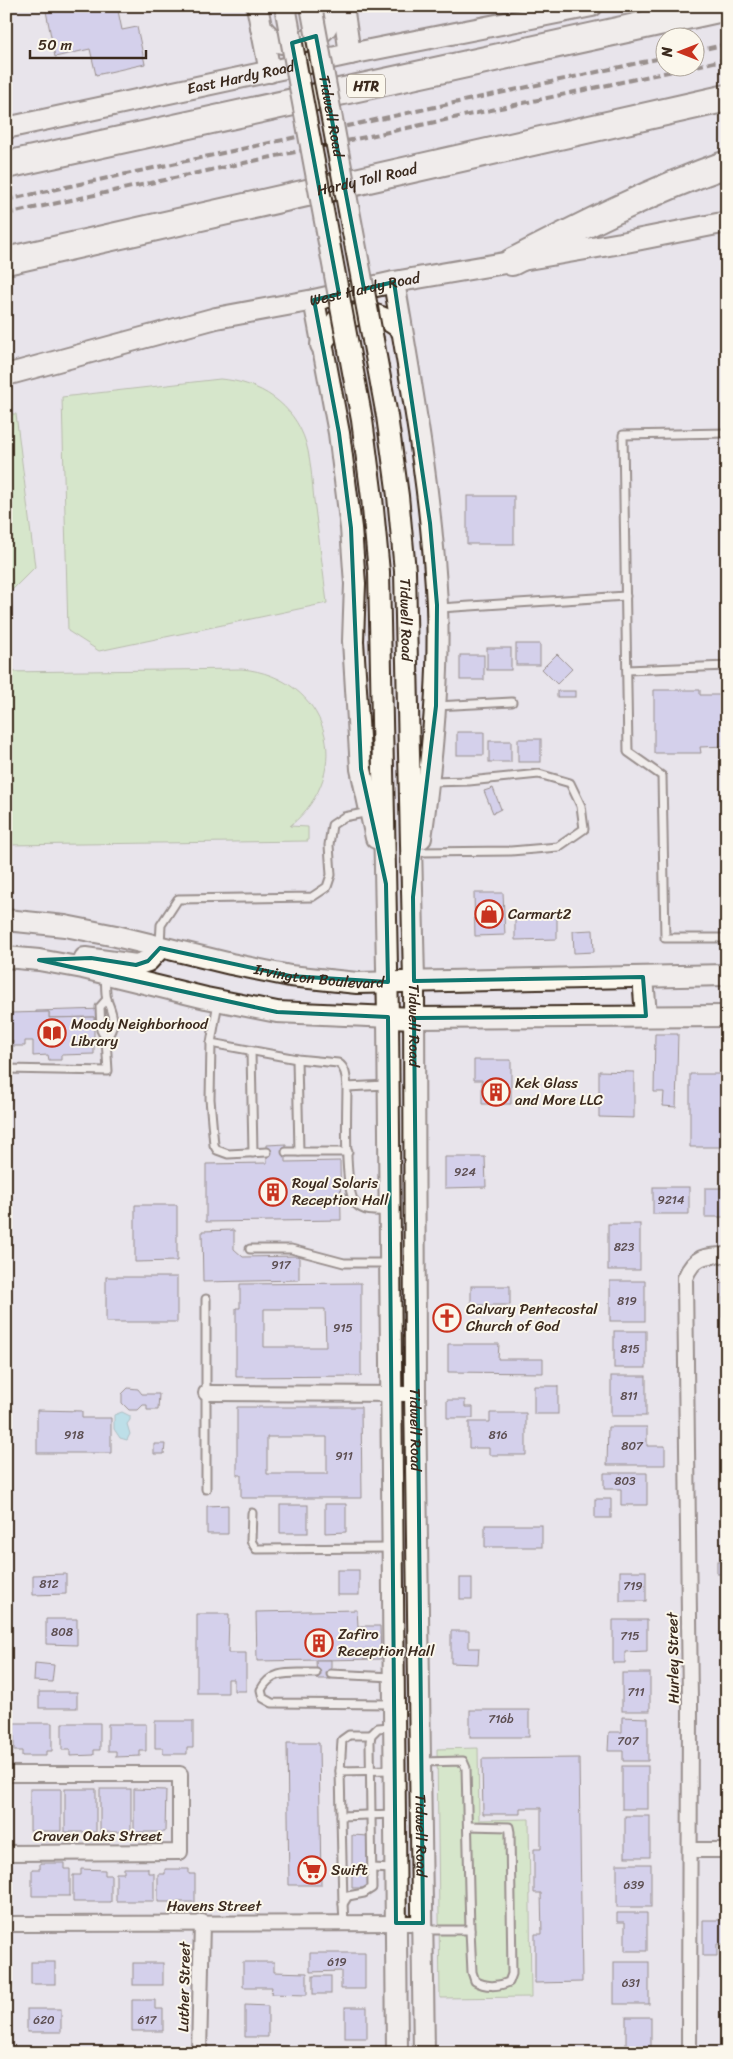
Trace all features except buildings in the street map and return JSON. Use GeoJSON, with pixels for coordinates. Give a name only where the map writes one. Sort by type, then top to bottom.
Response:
{"type":"FeatureCollection","features":[{"type":"Feature","properties":{"kind":"highway","name":"HTR"},"geometry":{"type":"LineString","coordinates":[[6,165],[727,7]]}},
{"type":"Feature","properties":{"kind":"highway","name":"Hardy Toll Road"},"geometry":{"type":"LineString","coordinates":[[6,262],[727,98]]}},
{"type":"Feature","properties":{"kind":"highway"},"geometry":{"type":"LineString","coordinates":[[512,262],[612,212],[701,173],[727,164]]}},
{"type":"Feature","properties":{"kind":"main road"},"geometry":{"type":"LineString","coordinates":[[257,6],[270,72]]}},
{"type":"Feature","properties":{"kind":"main road","name":"Tidwell Road"},"geometry":{"type":"LineString","coordinates":[[285,6],[362,420],[379,572],[388,982],[397,2053]]}},
{"type":"Feature","properties":{"kind":"main road","name":"Tidwell Road"},"geometry":{"type":"LineString","coordinates":[[311,6],[390,434],[398,496],[404,571],[413,897],[415,1394],[424,2053]]}},
{"type":"Feature","properties":{"kind":"main road"},"geometry":{"type":"LineString","coordinates":[[261,28],[273,39],[282,43],[295,43],[312,39],[327,26],[336,6]]}},
{"type":"Feature","properties":{"kind":"main road"},"geometry":{"type":"LineString","coordinates":[[343,6],[350,54]]}},
{"type":"Feature","properties":{"kind":"main road","name":"East Hardy Road"},"geometry":{"type":"LineString","coordinates":[[6,128],[350,54],[592,6]]}},
{"type":"Feature","properties":{"kind":"main road","name":"West Hardy Road"},"geometry":{"type":"LineString","coordinates":[[6,375],[216,318],[314,300],[394,282],[621,243],[727,222]]}},
{"type":"Feature","properties":{"kind":"main road"},"geometry":{"type":"LineString","coordinates":[[394,282],[418,426],[430,523],[437,609],[436,706],[429,782],[413,897]]}},
{"type":"Feature","properties":{"kind":"main road"},"geometry":{"type":"LineString","coordinates":[[314,300],[339,434],[351,528],[354,584],[353,641],[361,769],[386,884]]}},
{"type":"Feature","properties":{"kind":"main road"},"geometry":{"type":"LineString","coordinates":[[321,345],[336,320],[350,316],[373,313],[386,317],[402,330]]}},
{"type":"Feature","properties":{"kind":"main road","name":"Irvington Boulevard"},"geometry":{"type":"LineString","coordinates":[[6,920],[65,926],[116,936],[160,948],[290,976],[357,983],[727,975]]}},
{"type":"Feature","properties":{"kind":"main road"},"geometry":{"type":"LineString","coordinates":[[38,960],[91,958],[136,965],[148,961],[160,948]]}},
{"type":"Feature","properties":{"kind":"main road"},"geometry":{"type":"LineString","coordinates":[[6,957],[38,960],[218,1001],[277,1012],[414,1018],[727,1016]]}},
{"type":"Feature","properties":{"kind":"main road"},"geometry":{"type":"LineString","coordinates":[[643,976],[646,1016]]}},
{"type":"Feature","properties":{"kind":"main road"},"geometry":{"type":"LineString","coordinates":[[390,1216],[415,1222]]}},
{"type":"Feature","properties":{"kind":"main road"},"geometry":{"type":"LineString","coordinates":[[395,1677],[419,1676]]}},
{"type":"Feature","properties":{"kind":"street","name":"Hurley Street"},"geometry":{"type":"LineString","coordinates":[[690,2053],[685,1278],[692,1265],[703,1256],[727,1255]]}},
{"type":"Feature","properties":{"kind":"street"},"geometry":{"type":"LineString","coordinates":[[206,1393],[415,1394]]}},
{"type":"Feature","properties":{"kind":"street","name":"Craven Oaks Street"},"geometry":{"type":"LineString","coordinates":[[6,1774],[180,1774],[180,1813],[180,1852],[6,1853]]}},
{"type":"Feature","properties":{"kind":"street"},"geometry":{"type":"LineString","coordinates":[[690,1850],[727,1850]]}},
{"type":"Feature","properties":{"kind":"street","name":"Luther Street"},"geometry":{"type":"LineString","coordinates":[[199,2053],[202,1922]]}},
{"type":"Feature","properties":{"kind":"street","name":"Havens Street"},"geometry":{"type":"LineString","coordinates":[[6,1924],[396,1923],[422,1927]]}},
{"type":"Feature","properties":{"kind":"lane"},"geometry":{"type":"LineString","coordinates":[[727,433],[623,435],[628,752],[662,776],[665,938],[727,938]]}},
{"type":"Feature","properties":{"kind":"lane"},"geometry":{"type":"LineString","coordinates":[[437,609],[626,596]]}},
{"type":"Feature","properties":{"kind":"lane"},"geometry":{"type":"LineString","coordinates":[[627,670],[727,666]]}},
{"type":"Feature","properties":{"kind":"lane"},"geometry":{"type":"LineString","coordinates":[[436,706],[512,702]]}},
{"type":"Feature","properties":{"kind":"lane"},"geometry":{"type":"LineString","coordinates":[[419,852],[511,851],[558,847],[584,829],[581,806],[570,783],[539,774],[469,781],[429,782]]}},
{"type":"Feature","properties":{"kind":"lane"},"geometry":{"type":"LineString","coordinates":[[160,948],[161,925],[178,899],[312,897],[326,887],[331,875],[329,845],[332,825],[344,816],[370,812]]}},
{"type":"Feature","properties":{"kind":"lane"},"geometry":{"type":"LineString","coordinates":[[105,974],[107,999],[112,1008],[112,1030],[106,1038]]}},
{"type":"Feature","properties":{"kind":"lane"},"geometry":{"type":"LineString","coordinates":[[6,1069],[108,1070],[106,1038],[101,1030],[100,1007],[107,999]]}},
{"type":"Feature","properties":{"kind":"lane"},"geometry":{"type":"LineString","coordinates":[[218,1001],[210,1042],[210,1099],[214,1145],[217,1150],[228,1154],[267,1152]]}},
{"type":"Feature","properties":{"kind":"lane"},"geometry":{"type":"LineString","coordinates":[[210,1042],[297,1059],[338,1063],[346,1072],[350,1194],[356,1204],[364,1210],[390,1216]]}},
{"type":"Feature","properties":{"kind":"lane"},"geometry":{"type":"LineString","coordinates":[[251,1051],[253,1153]]}},
{"type":"Feature","properties":{"kind":"lane"},"geometry":{"type":"LineString","coordinates":[[297,1059],[299,1152]]}},
{"type":"Feature","properties":{"kind":"lane"},"geometry":{"type":"LineString","coordinates":[[346,1087],[389,1085]]}},
{"type":"Feature","properties":{"kind":"lane"},"geometry":{"type":"LineString","coordinates":[[286,1152],[348,1152]]}},
{"type":"Feature","properties":{"kind":"lane"},"geometry":{"type":"LineString","coordinates":[[250,1249],[291,1249],[344,1263],[390,1262]]}},
{"type":"Feature","properties":{"kind":"lane"},"geometry":{"type":"LineString","coordinates":[[206,1299],[206,1489]]}},
{"type":"Feature","properties":{"kind":"lane"},"geometry":{"type":"LineString","coordinates":[[252,1513],[250,1541],[256,1549],[393,1548]]}},
{"type":"Feature","properties":{"kind":"lane"},"geometry":{"type":"LineString","coordinates":[[316,1673],[275,1675],[266,1680],[261,1690],[263,1698],[272,1703],[395,1704]]}},
{"type":"Feature","properties":{"kind":"lane"},"geometry":{"type":"LineString","coordinates":[[331,1674],[395,1677]]}},
{"type":"Feature","properties":{"kind":"lane"},"geometry":{"type":"LineString","coordinates":[[344,1904],[348,1896],[364,1893],[372,1888],[370,1742],[372,1735],[378,1728],[395,1727]]}},
{"type":"Feature","properties":{"kind":"lane"},"geometry":{"type":"LineString","coordinates":[[344,1923],[340,1771],[342,1740],[349,1735],[372,1735]]}},
{"type":"Feature","properties":{"kind":"lane"},"geometry":{"type":"LineString","coordinates":[[420,1762],[463,1761],[466,1768],[472,1972],[475,1981],[482,1985],[502,1985],[509,1982],[512,1974],[510,1832],[508,1827],[502,1825],[468,1826]]}},
{"type":"Feature","properties":{"kind":"lane"},"geometry":{"type":"LineString","coordinates":[[340,1771],[395,1770]]}},
{"type":"Feature","properties":{"kind":"lane"},"geometry":{"type":"LineString","coordinates":[[341,1816],[396,1814]]}},
{"type":"Feature","properties":{"kind":"lane"},"geometry":{"type":"LineString","coordinates":[[372,1868],[396,1869]]}},
{"type":"Feature","properties":{"kind":"lane"},"geometry":{"type":"LineString","coordinates":[[422,1927],[470,1930]]}},
{"type":"Feature","properties":{"kind":"highlighted area"},"geometry":{"type":"Polygon","coordinates":[[[316,36],[364,289],[394,282],[430,523],[437,605],[436,706],[413,897],[414,981],[643,977],[646,1016],[414,1018],[423,1923],[396,1923],[388,1017],[277,1012],[39,960],[91,958],[136,965],[148,961],[160,948],[290,976],[388,982],[386,884],[361,769],[351,528],[339,433],[314,300],[339,294],[292,43],[316,36]]]}},
{"type":"Feature","properties":{"kind":"green space"},"geometry":{"type":"Polygon","coordinates":[[[220,379],[235,381],[262,390],[284,406],[301,429],[310,459],[327,603],[99,651],[68,631],[62,397],[220,379]]]}},
{"type":"Feature","properties":{"kind":"green space"},"geometry":{"type":"Polygon","coordinates":[[[6,414],[16,414],[35,567],[6,596],[6,414]]]}},
{"type":"Feature","properties":{"kind":"green space"},"geometry":{"type":"Polygon","coordinates":[[[242,669],[272,676],[295,689],[313,708],[323,730],[327,754],[323,779],[311,804],[290,826],[308,827],[308,841],[6,845],[6,672],[242,669]]]}},
{"type":"Feature","properties":{"kind":"green space"},"geometry":{"type":"Polygon","coordinates":[[[478,1748],[479,1820],[529,1819],[531,1997],[440,1998],[437,1749],[478,1748]]]}},
{"type":"Feature","properties":{"kind":"water"},"geometry":{"type":"Polygon","coordinates":[[[122,1412],[130,1416],[127,1424],[130,1434],[127,1440],[120,1438],[114,1429],[114,1415],[122,1412]]]}},
{"type":"Feature","properties":{"kind":"railway"},"geometry":{"type":"LineString","coordinates":[[706,49],[727,44]]}},
{"type":"Feature","properties":{"kind":"railway"},"geometry":{"type":"LineString","coordinates":[[6,200],[656,59]]}},
{"type":"Feature","properties":{"kind":"railway"},"geometry":{"type":"LineString","coordinates":[[706,64],[727,59]]}},
{"type":"Feature","properties":{"kind":"railway"},"geometry":{"type":"LineString","coordinates":[[6,214],[656,75]]}},
{"type":"Feature","properties":{"kind":"place","name":"Carmart2"},"geometry":{"type":"Point","coordinates":[489,914]}},
{"type":"Feature","properties":{"kind":"place","name":"Moody Neighborhood Library"},"geometry":{"type":"Point","coordinates":[52,1033]}},
{"type":"Feature","properties":{"kind":"place","name":"Kek Glass and More LLC"},"geometry":{"type":"Point","coordinates":[496,1092]}},
{"type":"Feature","properties":{"kind":"place","name":"Royal Solaris Reception Hall"},"geometry":{"type":"Point","coordinates":[273,1192]}},
{"type":"Feature","properties":{"kind":"place","name":"Calvary Pentecostal Church of God"},"geometry":{"type":"Point","coordinates":[447,1318]}},
{"type":"Feature","properties":{"kind":"place","name":"Zafiro Reception Hall"},"geometry":{"type":"Point","coordinates":[319,1643]}},
{"type":"Feature","properties":{"kind":"place","name":"Swift"},"geometry":{"type":"Point","coordinates":[312,1870]}}]}
